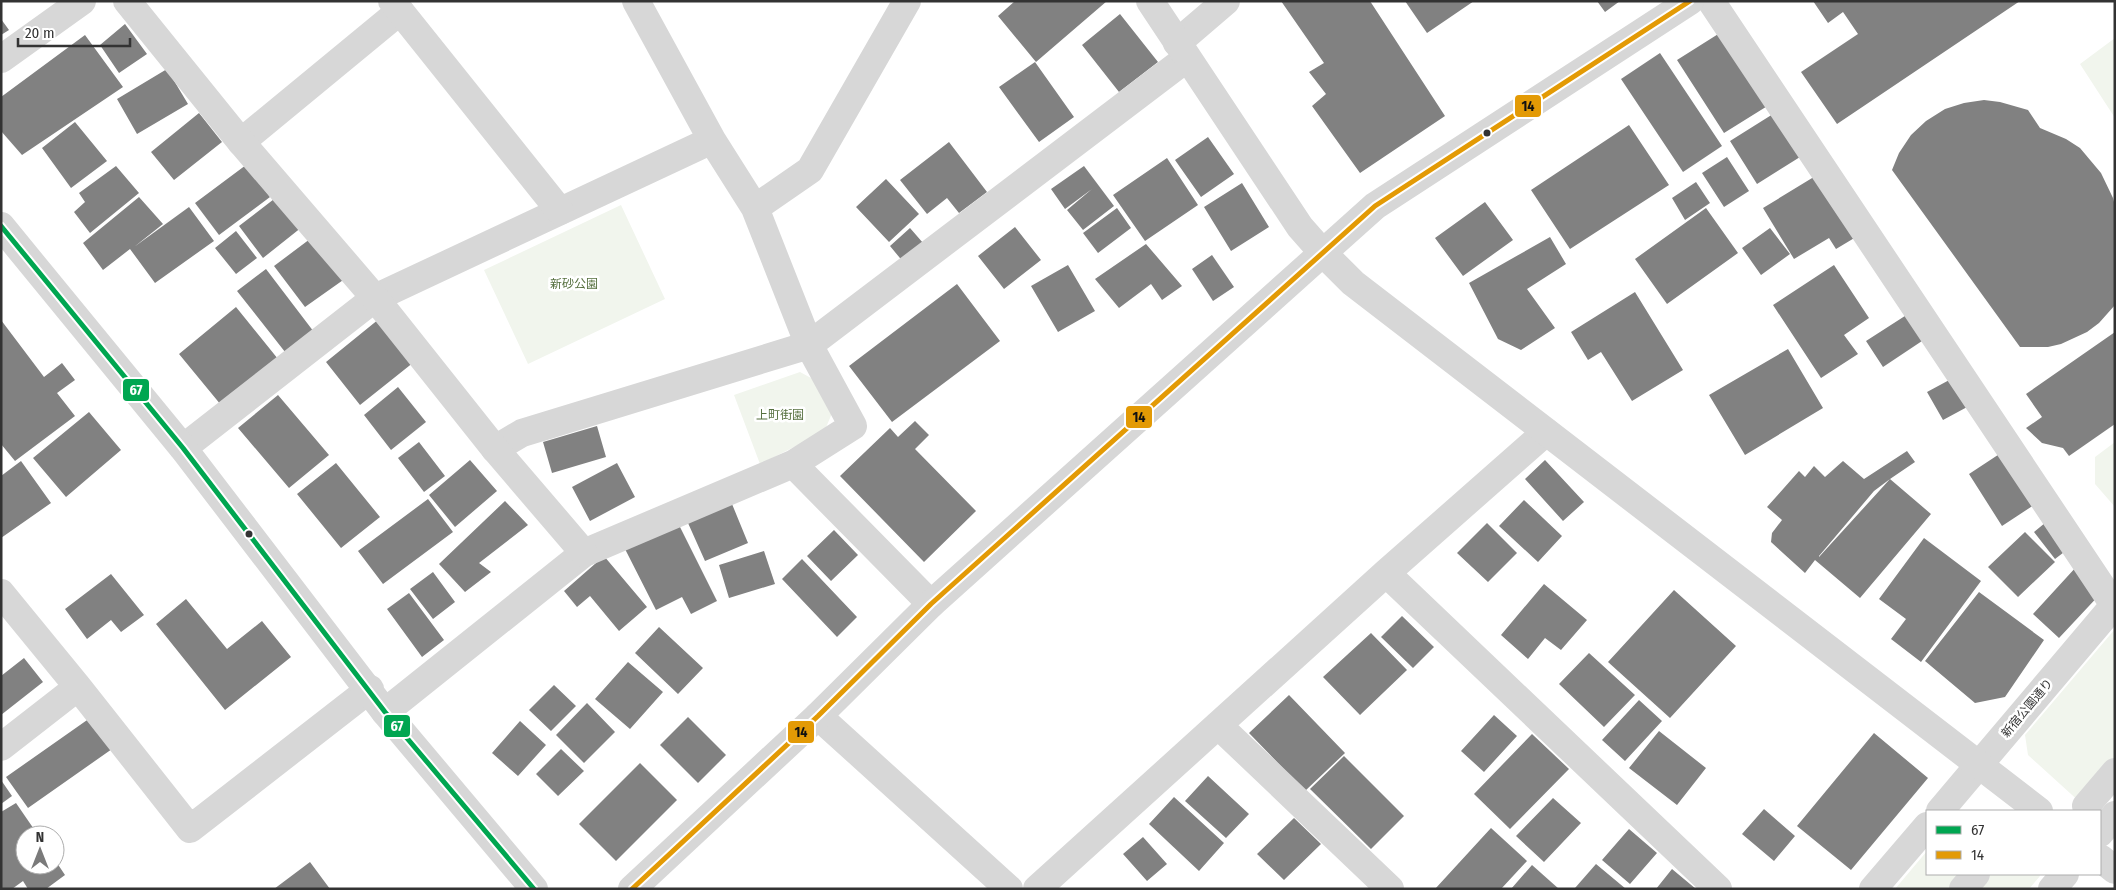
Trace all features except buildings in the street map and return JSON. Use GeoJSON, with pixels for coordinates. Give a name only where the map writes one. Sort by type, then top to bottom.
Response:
{"type":"FeatureCollection","features":[{"type":"Feature","properties":{"kind":"street"},"geometry":{"type":"LineString","coordinates":[[1,59],[82,1]]}},
{"type":"Feature","properties":{"kind":"street"},"geometry":{"type":"LineString","coordinates":[[127,1],[241,142],[375,298],[495,449],[584,552]]}},
{"type":"Feature","properties":{"kind":"street"},"geometry":{"type":"LineString","coordinates":[[385,712],[584,552],[793,464],[853,426],[809,346],[755,208],[712,140],[636,1]]}},
{"type":"Feature","properties":{"kind":"street"},"geometry":{"type":"LineString","coordinates":[[755,208],[810,170],[907,1]]}},
{"type":"Feature","properties":{"kind":"street"},"geometry":{"type":"LineString","coordinates":[[1150,1],[1300,227],[1323,253],[1354,282],[2038,810]]}},
{"type":"Feature","properties":{"kind":"street"},"geometry":{"type":"LineString","coordinates":[[495,449],[522,433],[809,346],[1182,51],[1226,1]]}},
{"type":"Feature","properties":{"kind":"street"},"geometry":{"type":"LineString","coordinates":[[632,889],[818,716],[931,604],[1375,206],[1690,1]]}},
{"type":"Feature","properties":{"kind":"street"},"geometry":{"type":"LineString","coordinates":[[1711,1],[2114,605]]}},
{"type":"Feature","properties":{"kind":"street"},"geometry":{"type":"LineString","coordinates":[[241,142],[396,6],[560,211]]}},
{"type":"Feature","properties":{"kind":"street"},"geometry":{"type":"LineString","coordinates":[[183,448],[375,298],[712,140]]}},
{"type":"Feature","properties":{"kind":"street"},"geometry":{"type":"LineString","coordinates":[[1,226],[183,448],[370,689],[385,712],[534,889]]}},
{"type":"Feature","properties":{"kind":"street"},"geometry":{"type":"LineString","coordinates":[[1037,889],[1386,573],[1546,432]]}},
{"type":"Feature","properties":{"kind":"street"},"geometry":{"type":"LineString","coordinates":[[793,464],[931,604]]}},
{"type":"Feature","properties":{"kind":"street"},"geometry":{"type":"LineString","coordinates":[[1386,573],[1718,889]]}},
{"type":"Feature","properties":{"kind":"street"},"geometry":{"type":"LineString","coordinates":[[1,594],[78,687],[190,829],[370,689]]}},
{"type":"Feature","properties":{"kind":"street","name":"新宿公園通り"},"geometry":{"type":"LineString","coordinates":[[1941,810],[2114,605]]}},
{"type":"Feature","properties":{"kind":"street"},"geometry":{"type":"LineString","coordinates":[[1,747],[78,687]]}},
{"type":"Feature","properties":{"kind":"street"},"geometry":{"type":"LineString","coordinates":[[818,716],[1009,889]]}},
{"type":"Feature","properties":{"kind":"street"},"geometry":{"type":"LineString","coordinates":[[1218,725],[1390,889]]}},
{"type":"Feature","properties":{"kind":"street"},"geometry":{"type":"LineString","coordinates":[[2086,806],[2115,772]]}},
{"type":"Feature","properties":{"kind":"street"},"geometry":{"type":"LineString","coordinates":[[2101,832],[2115,815]]}},
{"type":"Feature","properties":{"kind":"street"},"geometry":{"type":"LineString","coordinates":[[1873,889],[1926,827]]}},
{"type":"Feature","properties":{"kind":"street"},"geometry":{"type":"LineString","coordinates":[[2101,859],[2115,870]]}},
{"type":"Feature","properties":{"kind":"street"},"geometry":{"type":"LineString","coordinates":[[1963,889],[1975,875]]}},
{"type":"Feature","properties":{"kind":"street"},"geometry":{"type":"LineString","coordinates":[[2052,889],[2064,875]]}},
{"type":"Feature","properties":{"kind":"green space"},"geometry":{"type":"Polygon","coordinates":[[[2115,38],[2115,118],[2080,64],[2115,38]]]}},
{"type":"Feature","properties":{"kind":"green space","name":"新砂公園"},"geometry":{"type":"Polygon","coordinates":[[[621,205],[665,299],[528,364],[484,270],[621,205]]]}},
{"type":"Feature","properties":{"kind":"green space","name":"上町街園"},"geometry":{"type":"Polygon","coordinates":[[[800,372],[822,384],[833,411],[824,432],[760,464],[734,395],[800,372]]]}},
{"type":"Feature","properties":{"kind":"green space"},"geometry":{"type":"Polygon","coordinates":[[[2115,442],[2115,507],[2095,484],[2095,457],[2115,442]]]}},
{"type":"Feature","properties":{"kind":"green space"},"geometry":{"type":"Polygon","coordinates":[[[2115,629],[2115,789],[2082,804],[2028,755],[2025,735],[2115,629]]]}},
{"type":"Feature","properties":{"kind":"green space"},"geometry":{"type":"Polygon","coordinates":[[[1926,852],[1926,875],[2040,876],[2029,889],[1895,889],[1926,852]]]}},
{"type":"Feature","properties":{"kind":"transit line","name":"14"},"geometry":{"type":"LineString","coordinates":[[632,889],[818,716],[931,604],[1375,206],[1690,1]]}},
{"type":"Feature","properties":{"kind":"transit line","name":"67"},"geometry":{"type":"LineString","coordinates":[[1,226],[183,448],[385,712],[534,889]]}}]}
